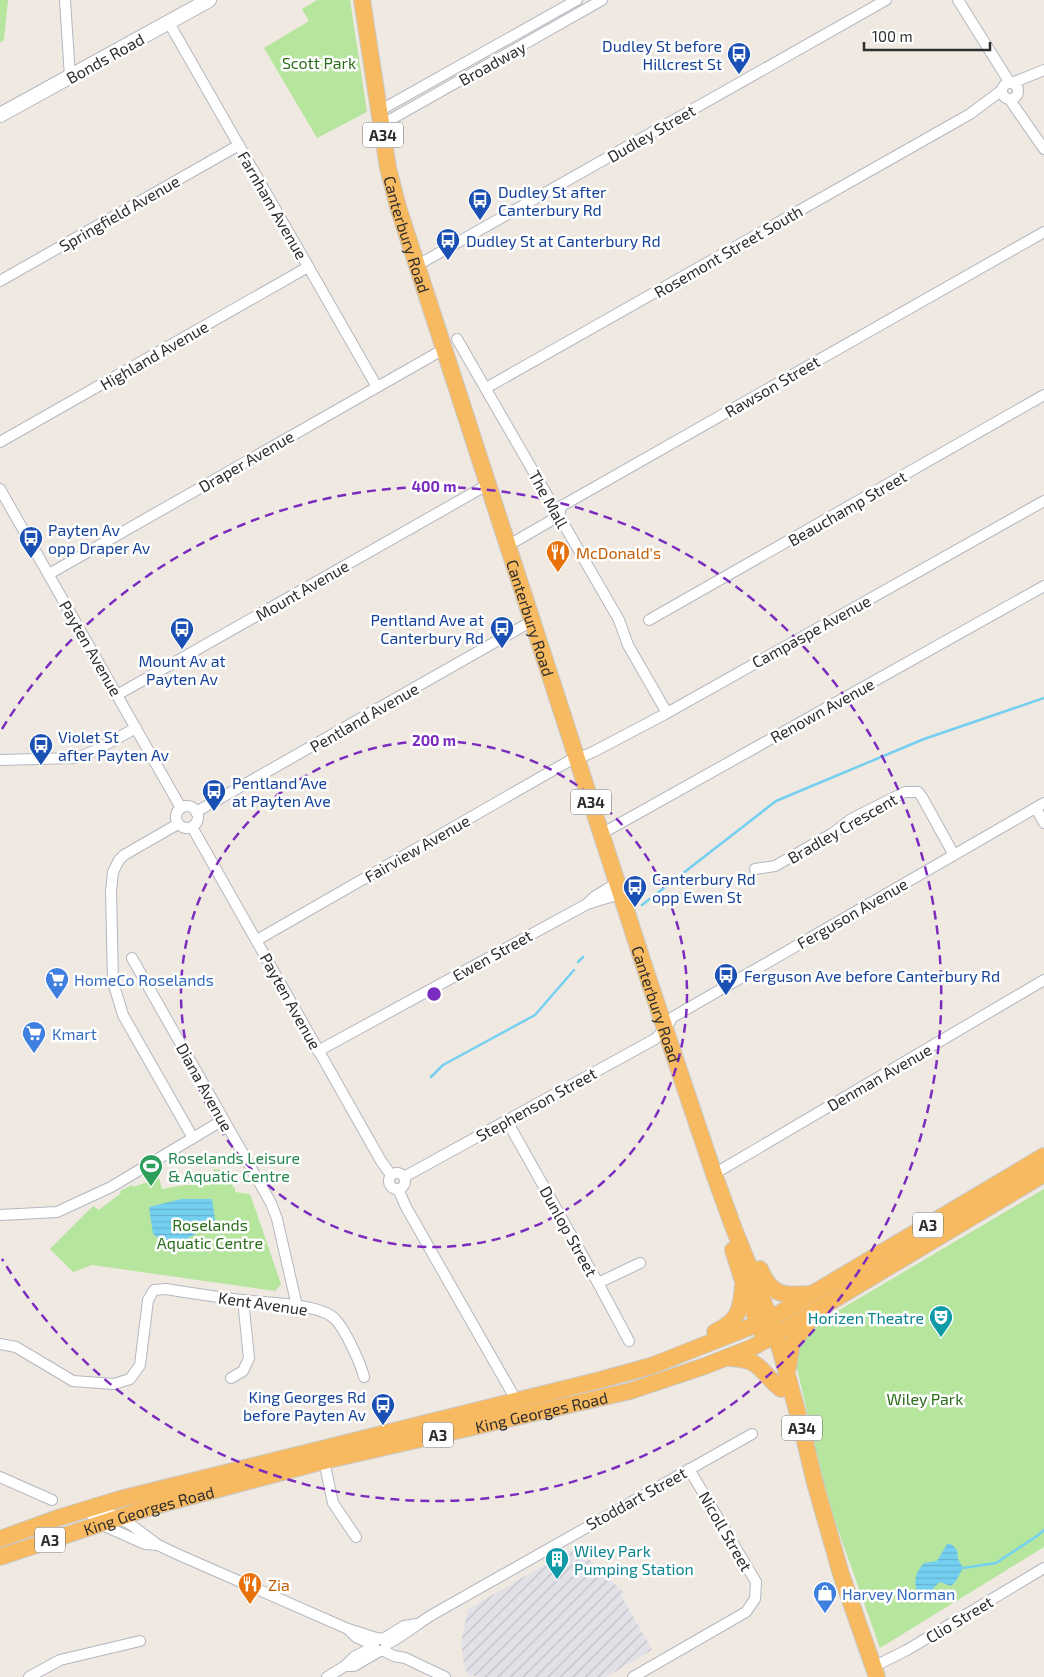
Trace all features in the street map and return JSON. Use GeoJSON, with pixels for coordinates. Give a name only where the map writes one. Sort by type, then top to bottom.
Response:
{"type":"FeatureCollection","features":[{"type":"Feature","properties":{"kind":"highway","name":"Canterbury Road"},"geometry":{"type":"LineString","coordinates":[[362,0],[392,188],[416,266],[450,344],[487,485],[618,888],[770,1338],[803,1474],[818,1523],[841,1574]]}},
{"type":"Feature","properties":{"kind":"highway","name":"King Georges Road"},"geometry":{"type":"LineString","coordinates":[[0,1539],[58,1518],[120,1499],[651,1366],[764,1321],[1044,1156]]}},
{"type":"Feature","properties":{"kind":"highway","name":"King Georges Road"},"geometry":{"type":"LineString","coordinates":[[0,1557],[151,1507],[324,1461],[630,1391],[724,1358],[770,1338],[1044,1174]]}},
{"type":"Feature","properties":{"kind":"highway","name":"Canterbury Road"},"geometry":{"type":"LineString","coordinates":[[734,1229],[733,1252],[744,1284],[764,1321]]}},
{"type":"Feature","properties":{"kind":"highway"},"geometry":{"type":"LineString","coordinates":[[734,1229],[758,1265],[768,1286],[778,1293],[793,1295],[812,1294]]}},
{"type":"Feature","properties":{"kind":"highway"},"geometry":{"type":"LineString","coordinates":[[680,1355],[734,1320],[742,1303],[744,1284]]}},
{"type":"Feature","properties":{"kind":"highway"},"geometry":{"type":"LineString","coordinates":[[788,1373],[792,1344],[820,1309]]}},
{"type":"Feature","properties":{"kind":"highway","name":"Canterbury Road"},"geometry":{"type":"LineString","coordinates":[[770,1338],[788,1373],[815,1483],[841,1574],[875,1672]]}},
{"type":"Feature","properties":{"kind":"highway"},"geometry":{"type":"LineString","coordinates":[[724,1358],[751,1361],[760,1366],[772,1381],[781,1388]]}},
{"type":"Feature","properties":{"kind":"main road","name":"Bonds Road"},"geometry":{"type":"LineString","coordinates":[[0,115],[209,0]]}},
{"type":"Feature","properties":{"kind":"street"},"geometry":{"type":"LineString","coordinates":[[65,0],[70,77]]}},
{"type":"Feature","properties":{"kind":"street","name":"Broadway"},"geometry":{"type":"LineString","coordinates":[[380,118],[577,0]]}},
{"type":"Feature","properties":{"kind":"street","name":"Broadway"},"geometry":{"type":"LineString","coordinates":[[380,118],[602,0]]}},
{"type":"Feature","properties":{"kind":"street","name":"Dudley Street"},"geometry":{"type":"LineString","coordinates":[[416,266],[886,0]]}},
{"type":"Feature","properties":{"kind":"street"},"geometry":{"type":"LineString","coordinates":[[958,0],[1006,86],[1003,97],[1013,97]]}},
{"type":"Feature","properties":{"kind":"street","name":"Farnham Avenue"},"geometry":{"type":"LineString","coordinates":[[169,23],[377,387]]}},
{"type":"Feature","properties":{"kind":"street","name":"Rosemont Street South"},"geometry":{"type":"LineString","coordinates":[[970,114],[1006,86],[1044,71]]}},
{"type":"Feature","properties":{"kind":"street","name":"Rosemont Street South"},"geometry":{"type":"LineString","coordinates":[[486,388],[970,114],[1013,97],[1044,71]]}},
{"type":"Feature","properties":{"kind":"street"},"geometry":{"type":"LineString","coordinates":[[1006,86],[1017,87],[1013,97]]}},
{"type":"Feature","properties":{"kind":"street"},"geometry":{"type":"LineString","coordinates":[[1013,97],[1044,149]]}},
{"type":"Feature","properties":{"kind":"street","name":"Springfield Avenue"},"geometry":{"type":"LineString","coordinates":[[0,281],[239,145]]}},
{"type":"Feature","properties":{"kind":"street","name":"Rawson Street"},"geometry":{"type":"LineString","coordinates":[[507,546],[559,516],[561,506],[1044,232]]}},
{"type":"Feature","properties":{"kind":"street","name":"Highland Avenue"},"geometry":{"type":"LineString","coordinates":[[0,442],[308,267]]}},
{"type":"Feature","properties":{"kind":"street","name":"The Mall"},"geometry":{"type":"LineString","coordinates":[[450,344],[486,388],[491,401],[548,494],[619,620],[628,645],[667,713]]}},
{"type":"Feature","properties":{"kind":"street","name":"Draper Avenue"},"geometry":{"type":"LineString","coordinates":[[49,574],[450,344]]}},
{"type":"Feature","properties":{"kind":"street","name":"Beauchamp Street"},"geometry":{"type":"LineString","coordinates":[[649,620],[1044,395]]}},
{"type":"Feature","properties":{"kind":"street","name":"Mount Avenue"},"geometry":{"type":"LineString","coordinates":[[117,695],[487,485]]}},
{"type":"Feature","properties":{"kind":"street","name":"Payten Avenue"},"geometry":{"type":"LineString","coordinates":[[0,489],[181,808]]}},
{"type":"Feature","properties":{"kind":"street","name":"Campaspe Avenue"},"geometry":{"type":"LineString","coordinates":[[576,758],[593,752],[667,713],[1044,501]]}},
{"type":"Feature","properties":{"kind":"street","name":"Renown Avenue"},"geometry":{"type":"LineString","coordinates":[[601,834],[1044,586]]}},
{"type":"Feature","properties":{"kind":"street","name":"Pentland Avenue"},"geometry":{"type":"LineString","coordinates":[[196,812],[532,621]]}},
{"type":"Feature","properties":{"kind":"street"},"geometry":{"type":"LineString","coordinates":[[0,760],[76,758],[94,751],[136,728]]}},
{"type":"Feature","properties":{"kind":"street","name":"Fairview Avenue"},"geometry":{"type":"LineString","coordinates":[[257,940],[576,758]]}},
{"type":"Feature","properties":{"kind":"street","name":"Bradley Crescent"},"geometry":{"type":"LineString","coordinates":[[755,869],[775,866],[833,833],[850,820],[906,792],[912,791],[918,792],[922,797],[954,855]]}},
{"type":"Feature","properties":{"kind":"street"},"geometry":{"type":"LineString","coordinates":[[1040,806],[1044,823]]}},
{"type":"Feature","properties":{"kind":"street","name":"Ferguson Avenue"},"geometry":{"type":"LineString","coordinates":[[665,1029],[673,1016],[1040,806]]}},
{"type":"Feature","properties":{"kind":"street"},"geometry":{"type":"LineString","coordinates":[[181,808],[191,808],[196,812],[197,818],[192,827],[183,828],[178,824],[176,813],[181,808]]}},
{"type":"Feature","properties":{"kind":"street"},"geometry":{"type":"LineString","coordinates":[[178,824],[119,860],[113,872],[112,949],[114,982],[123,1015],[193,1138]]}},
{"type":"Feature","properties":{"kind":"street","name":"Payten Avenue"},"geometry":{"type":"LineString","coordinates":[[192,827],[318,1051],[381,1161],[391,1175]]}},
{"type":"Feature","properties":{"kind":"street","name":"Ewen Street"},"geometry":{"type":"LineString","coordinates":[[318,1051],[587,904],[594,897],[618,888]]}},
{"type":"Feature","properties":{"kind":"street","name":"Diana Avenue"},"geometry":{"type":"LineString","coordinates":[[132,958],[271,1203],[277,1219],[298,1306]]}},
{"type":"Feature","properties":{"kind":"street","name":"Denman Avenue"},"geometry":{"type":"LineString","coordinates":[[714,1174],[1044,980]]}},
{"type":"Feature","properties":{"kind":"street","name":"Stephenson Street"},"geometry":{"type":"LineString","coordinates":[[404,1176],[655,1039],[665,1029]]}},
{"type":"Feature","properties":{"kind":"street"},"geometry":{"type":"LineString","coordinates":[[0,1215],[57,1212],[111,1187],[223,1120]]}},
{"type":"Feature","properties":{"kind":"street","name":"Dunlop Street"},"geometry":{"type":"LineString","coordinates":[[507,1121],[629,1341]]}},
{"type":"Feature","properties":{"kind":"street"},"geometry":{"type":"LineString","coordinates":[[398,1189],[404,1184],[404,1176],[397,1172],[391,1175],[389,1180],[390,1186],[398,1189],[409,1212],[516,1400]]}},
{"type":"Feature","properties":{"kind":"street"},"geometry":{"type":"LineString","coordinates":[[598,1283],[640,1263]]}},
{"type":"Feature","properties":{"kind":"street","name":"Kent Avenue"},"geometry":{"type":"LineString","coordinates":[[0,1344],[16,1347],[73,1381],[114,1384],[130,1379],[140,1364],[148,1300],[154,1290],[166,1290],[298,1306],[325,1313],[334,1318],[341,1328],[362,1367],[364,1377]]}},
{"type":"Feature","properties":{"kind":"street"},"geometry":{"type":"LineString","coordinates":[[231,1378],[243,1371],[248,1358],[242,1300]]}},
{"type":"Feature","properties":{"kind":"street","name":"Stoddart Street"},"geometry":{"type":"LineString","coordinates":[[327,1677],[345,1666],[354,1657],[404,1636],[417,1624],[752,1434]]}},
{"type":"Feature","properties":{"kind":"street"},"geometry":{"type":"LineString","coordinates":[[324,1461],[333,1503],[356,1537]]}},
{"type":"Feature","properties":{"kind":"street","name":"Nicoll Street"},"geometry":{"type":"LineString","coordinates":[[632,1677],[746,1612],[755,1599],[756,1582],[689,1469]]}},
{"type":"Feature","properties":{"kind":"street"},"geometry":{"type":"LineString","coordinates":[[0,1477],[52,1500]]}},
{"type":"Feature","properties":{"kind":"street"},"geometry":{"type":"LineString","coordinates":[[148,1537],[143,1529],[142,1521],[151,1507]]}},
{"type":"Feature","properties":{"kind":"street"},"geometry":{"type":"LineString","coordinates":[[58,1518],[76,1520],[106,1512],[119,1518],[158,1545],[348,1629],[360,1632],[380,1646]]}},
{"type":"Feature","properties":{"kind":"street"},"geometry":{"type":"LineString","coordinates":[[100,1524],[145,1544],[158,1545]]}},
{"type":"Feature","properties":{"kind":"street","name":"Clio Street"},"geometry":{"type":"LineString","coordinates":[[875,1672],[907,1650],[1044,1568]]}},
{"type":"Feature","properties":{"kind":"street","name":"Stoddart Street"},"geometry":{"type":"LineString","coordinates":[[345,1666],[354,1666],[404,1626],[417,1624]]}},
{"type":"Feature","properties":{"kind":"street"},"geometry":{"type":"LineString","coordinates":[[348,1629],[360,1640],[399,1650],[405,1658],[445,1677]]}},
{"type":"Feature","properties":{"kind":"street"},"geometry":{"type":"LineString","coordinates":[[404,1636],[401,1646],[405,1658]]}},
{"type":"Feature","properties":{"kind":"street","name":"Stoddart Street"},"geometry":{"type":"LineString","coordinates":[[354,1657],[360,1640]]}},
{"type":"Feature","properties":{"kind":"street"},"geometry":{"type":"LineString","coordinates":[[30,1677],[60,1660],[140,1641]]}},
{"type":"Feature","properties":{"kind":"shaded area"},"geometry":{"type":"Polygon","coordinates":[[[576,1547],[624,1593],[621,1595],[652,1650],[606,1677],[481,1677],[468,1675],[464,1665],[461,1642],[468,1609],[576,1547]]]}},
{"type":"Feature","properties":{"kind":"green space"},"geometry":{"type":"Polygon","coordinates":[[[0,0],[8,0],[4,40],[0,43],[0,0]]]}},
{"type":"Feature","properties":{"kind":"green space","name":"Scott Park"},"geometry":{"type":"Polygon","coordinates":[[[317,0],[350,0],[367,112],[317,138],[264,48],[309,21],[302,9],[317,0]]]}},
{"type":"Feature","properties":{"kind":"green space","name":"Roselands Aquatic Centre"},"geometry":{"type":"Polygon","coordinates":[[[214,1169],[232,1172],[231,1181],[233,1182],[232,1187],[235,1187],[235,1192],[250,1194],[281,1284],[275,1291],[92,1265],[73,1272],[50,1249],[93,1206],[99,1210],[121,1193],[120,1191],[132,1185],[133,1187],[159,1178],[162,1189],[185,1185],[211,1185],[214,1169]]]}},
{"type":"Feature","properties":{"kind":"green space","name":"Wiley Park"},"geometry":{"type":"Polygon","coordinates":[[[1044,1189],[1044,1547],[880,1648],[826,1496],[795,1359],[801,1338],[814,1325],[1044,1189]]]}},
{"type":"Feature","properties":{"kind":"water"},"geometry":{"type":"Polygon","coordinates":[[[181,1199],[212,1199],[216,1226],[194,1235],[175,1250],[153,1234],[149,1207],[181,1199]]]}},
{"type":"Feature","properties":{"kind":"water"},"geometry":{"type":"Polygon","coordinates":[[[947,1544],[951,1544],[956,1548],[963,1568],[956,1581],[951,1586],[940,1582],[928,1592],[918,1592],[915,1580],[919,1569],[924,1563],[937,1561],[947,1544]]]}},
{"type":"Feature","properties":{"kind":"waterway"},"geometry":{"type":"LineString","coordinates":[[642,905],[776,801],[924,739],[1044,698]]}},
{"type":"Feature","properties":{"kind":"waterway"},"geometry":{"type":"LineString","coordinates":[[578,962],[583,957]]}},
{"type":"Feature","properties":{"kind":"waterway"},"geometry":{"type":"LineString","coordinates":[[431,1077],[443,1065],[535,1015],[574,970]]}},
{"type":"Feature","properties":{"kind":"waterway"},"geometry":{"type":"LineString","coordinates":[[963,1568],[996,1563],[1044,1530]]}},
{"type":"Feature","properties":{"kind":"place","name":"Dudley St before Hillcrest St"},"geometry":{"type":"Point","coordinates":[739,75]}},
{"type":"Feature","properties":{"kind":"place","name":"Dudley St after Canterbury Rd"},"geometry":{"type":"Point","coordinates":[480,221]}},
{"type":"Feature","properties":{"kind":"place","name":"Dudley St at Canterbury Rd"},"geometry":{"type":"Point","coordinates":[448,261]}},
{"type":"Feature","properties":{"kind":"place","name":"Payten Av opp Draper Av"},"geometry":{"type":"Point","coordinates":[31,559]}},
{"type":"Feature","properties":{"kind":"place","name":"McDonald's"},"geometry":{"type":"Point","coordinates":[558,573]}},
{"type":"Feature","properties":{"kind":"place","name":"Pentland Ave at Canterbury Rd"},"geometry":{"type":"Point","coordinates":[502,649]}},
{"type":"Feature","properties":{"kind":"place","name":"Mount Av at Payten Av"},"geometry":{"type":"Point","coordinates":[182,650]}},
{"type":"Feature","properties":{"kind":"place","name":"Violet St after Payten Av"},"geometry":{"type":"Point","coordinates":[41,766]}},
{"type":"Feature","properties":{"kind":"place","name":"Pentland Ave at Payten Ave"},"geometry":{"type":"Point","coordinates":[214,812]}},
{"type":"Feature","properties":{"kind":"place","name":"Canterbury Rd opp Ewen St"},"geometry":{"type":"Point","coordinates":[635,908]}},
{"type":"Feature","properties":{"kind":"place","name":"Ferguson Ave before Canterbury Rd"},"geometry":{"type":"Point","coordinates":[726,996]}},
{"type":"Feature","properties":{"kind":"place","name":"HomeCo Roselands"},"geometry":{"type":"Point","coordinates":[57,1000]}},
{"type":"Feature","properties":{"kind":"place","name":"Kmart"},"geometry":{"type":"Point","coordinates":[34,1054]}},
{"type":"Feature","properties":{"kind":"place","name":"Roselands Leisure & Aquatic Centre"},"geometry":{"type":"Point","coordinates":[151,1187]}},
{"type":"Feature","properties":{"kind":"place","name":"Horizen Theatre"},"geometry":{"type":"Point","coordinates":[941,1338]}},
{"type":"Feature","properties":{"kind":"place","name":"King Georges Rd before Payten Av"},"geometry":{"type":"Point","coordinates":[383,1426]}},
{"type":"Feature","properties":{"kind":"place","name":"Wiley Park Pumping Station"},"geometry":{"type":"Point","coordinates":[557,1580]}},
{"type":"Feature","properties":{"kind":"place","name":"Zia"},"geometry":{"type":"Point","coordinates":[250,1605]}},
{"type":"Feature","properties":{"kind":"place","name":"Harvey Norman"},"geometry":{"type":"Point","coordinates":[825,1614]}}]}
